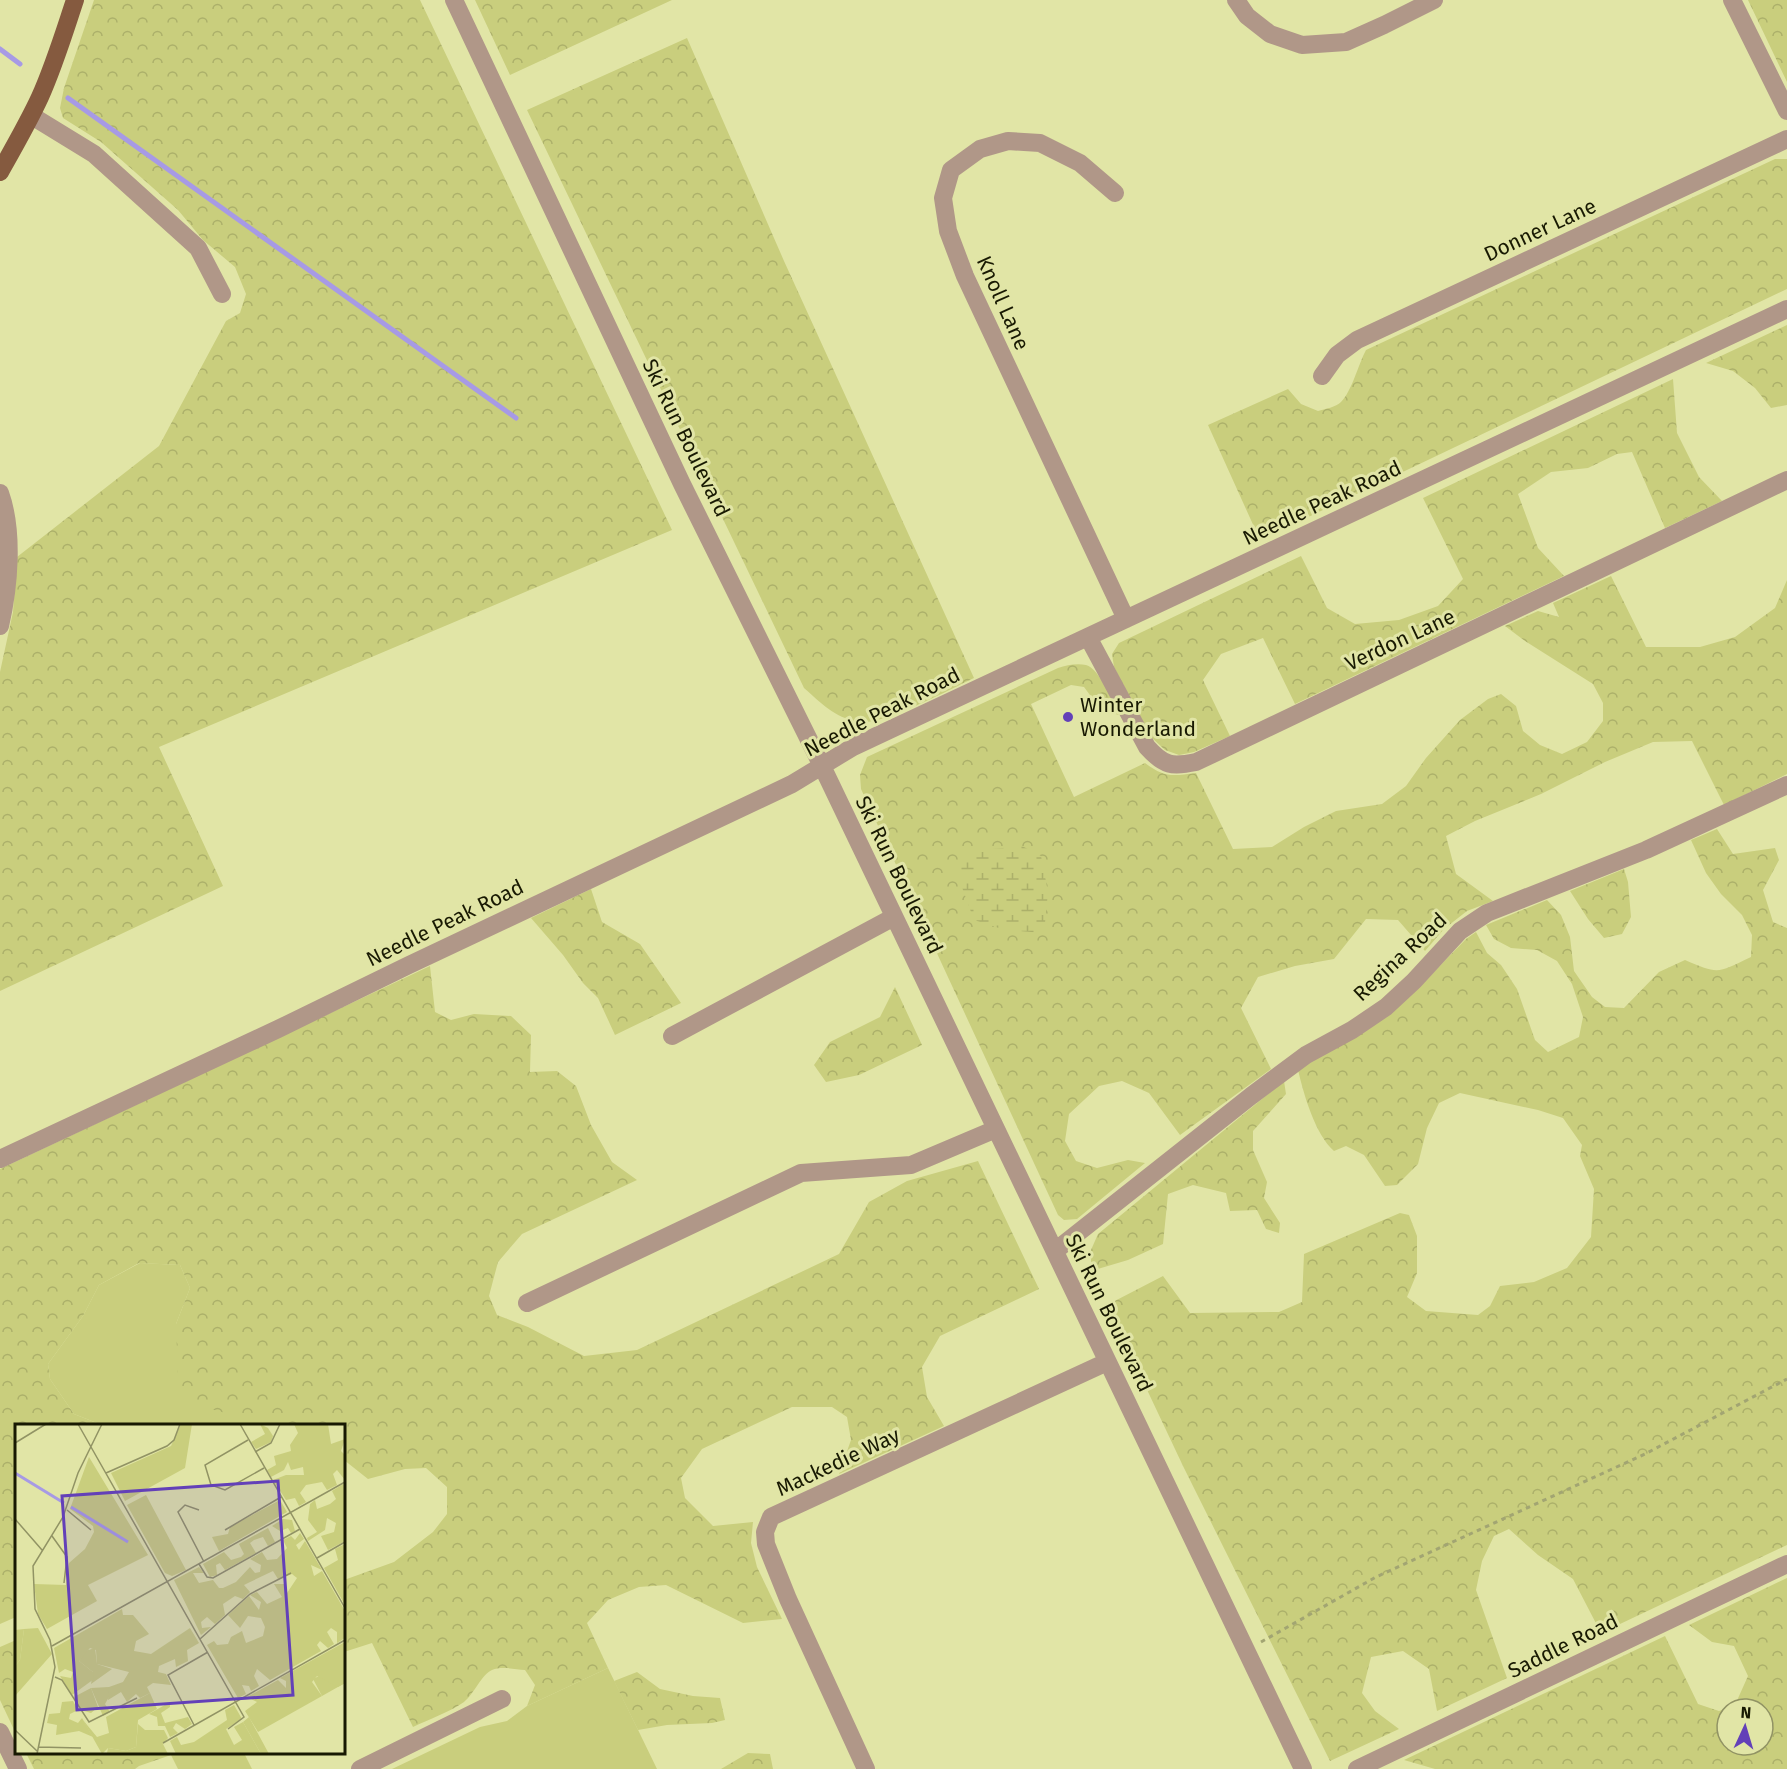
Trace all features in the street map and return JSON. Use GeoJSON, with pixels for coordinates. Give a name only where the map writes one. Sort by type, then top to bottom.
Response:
{"type":"FeatureCollection","features":[{"type":"Feature","properties":{"kind":"main road"},"geometry":{"type":"LineString","coordinates":[[0,172],[32,116],[51,70],[75,0]]}},
{"type":"Feature","properties":{"kind":"street","name":"Ski Run Boulevard"},"geometry":{"type":"LineString","coordinates":[[454,0],[682,484],[822,766],[1303,1769]]}},
{"type":"Feature","properties":{"kind":"street"},"geometry":{"type":"LineString","coordinates":[[1236,0],[1247,16],[1270,34],[1302,45],[1346,42],[1434,0]]}},
{"type":"Feature","properties":{"kind":"street"},"geometry":{"type":"LineString","coordinates":[[1732,0],[1787,111]]}},
{"type":"Feature","properties":{"kind":"street"},"geometry":{"type":"LineString","coordinates":[[32,116],[94,154],[198,248],[222,294]]}},
{"type":"Feature","properties":{"kind":"street","name":"Donner Lane"},"geometry":{"type":"LineString","coordinates":[[1322,376],[1337,355],[1357,340],[1787,139]]}},
{"type":"Feature","properties":{"kind":"street","name":"Knoll Lane"},"geometry":{"type":"LineString","coordinates":[[1115,194],[1080,163],[1040,143],[1008,141],[980,149],[951,170],[943,198],[948,231],[965,276],[1126,619]]}},
{"type":"Feature","properties":{"kind":"street","name":"Needle Peak Road"},"geometry":{"type":"LineString","coordinates":[[0,1159],[792,784],[853,747],[1787,309]]}},
{"type":"Feature","properties":{"kind":"street","name":"Verdon Lane"},"geometry":{"type":"LineString","coordinates":[[1088,637],[1147,747],[1157,758],[1177,766],[1196,762],[1787,480]]}},
{"type":"Feature","properties":{"kind":"street"},"geometry":{"type":"LineString","coordinates":[[0,494],[4,505],[9,548],[5,606],[0,627]]}},
{"type":"Feature","properties":{"kind":"street","name":"Regina Road"},"geometry":{"type":"LineString","coordinates":[[1055,1251],[1241,1103],[1306,1055],[1352,1030],[1386,1007],[1414,981],[1460,931],[1487,913],[1646,850],[1787,785]]}},
{"type":"Feature","properties":{"kind":"street"},"geometry":{"type":"LineString","coordinates":[[672,1036],[894,917]]}},
{"type":"Feature","properties":{"kind":"street"},"geometry":{"type":"LineString","coordinates":[[527,1303],[801,1173],[911,1165],[996,1129]]}},
{"type":"Feature","properties":{"kind":"street","name":"Mackedie Way"},"geometry":{"type":"LineString","coordinates":[[867,1769],[788,1599],[766,1544],[765,1532],[771,1518],[1107,1362]]}},
{"type":"Feature","properties":{"kind":"street","name":"Saddle Road"},"geometry":{"type":"LineString","coordinates":[[1358,1769],[1787,1564]]}},
{"type":"Feature","properties":{"kind":"street"},"geometry":{"type":"LineString","coordinates":[[360,1769],[502,1699]]}},
{"type":"Feature","properties":{"kind":"street"},"geometry":{"type":"LineString","coordinates":[[0,1732],[18,1769]]}},
{"type":"Feature","properties":{"kind":"path"},"geometry":{"type":"LineString","coordinates":[[1246,1650],[1376,1577],[1646,1454],[1787,1379]]}},
{"type":"Feature","properties":{"kind":"green space"},"geometry":{"type":"Polygon","coordinates":[[[94,0],[420,0],[672,530],[159,747],[223,886],[0,991],[0,672],[13,612],[17,557],[159,446],[226,321],[240,313],[246,294],[235,267],[203,240],[178,210],[101,142],[63,118],[60,108],[64,88],[94,0]]]}},
{"type":"Feature","properties":{"kind":"green space"},"geometry":{"type":"Polygon","coordinates":[[[475,0],[672,0],[510,75],[475,0]]]}},
{"type":"Feature","properties":{"kind":"green space"},"geometry":{"type":"Polygon","coordinates":[[[1748,0],[1787,0],[1787,82],[1748,0]]]}},
{"type":"Feature","properties":{"kind":"green space"},"geometry":{"type":"Polygon","coordinates":[[[687,38],[784,261],[974,678],[882,719],[868,722],[849,720],[828,709],[804,688],[527,110],[687,38]]]}},
{"type":"Feature","properties":{"kind":"green space"},"geometry":{"type":"Polygon","coordinates":[[[1775,159],[1787,159],[1787,289],[1260,540],[1208,425],[1288,389],[1301,404],[1318,411],[1330,408],[1345,397],[1366,350],[1775,159]]]}},
{"type":"Feature","properties":{"kind":"green space"},"geometry":{"type":"Polygon","coordinates":[[[1787,325],[1787,405],[1771,408],[1755,388],[1733,371],[1706,363],[1787,325]]]}},
{"type":"Feature","properties":{"kind":"green space"},"geometry":{"type":"Polygon","coordinates":[[[1673,379],[1677,433],[1699,477],[1722,501],[1665,528],[1632,452],[1617,454],[1588,468],[1551,472],[1518,494],[1538,548],[1564,576],[1295,704],[1263,638],[1221,654],[1203,680],[1230,736],[1194,752],[1179,755],[1165,750],[1151,737],[1114,667],[1112,654],[1119,643],[1301,556],[1327,608],[1355,624],[1399,620],[1438,606],[1463,579],[1423,498],[1673,379]]]}},
{"type":"Feature","properties":{"kind":"green space"},"geometry":{"type":"Polygon","coordinates":[[[1611,576],[1646,647],[1700,647],[1735,637],[1775,608],[1787,580],[1787,774],[1724,805],[1692,741],[1653,742],[1446,836],[1456,874],[1493,901],[1467,911],[1444,929],[1425,951],[1398,920],[1366,919],[1334,959],[1295,966],[1258,977],[1241,1008],[1271,1069],[1180,1135],[1149,1093],[1122,1081],[1099,1086],[1069,1114],[1065,1141],[1076,1161],[1097,1168],[1128,1160],[1145,1163],[1077,1219],[1064,1220],[1058,1215],[861,789],[860,775],[867,757],[1058,668],[1086,665],[1101,679],[1119,715],[1101,710],[1084,687],[1071,685],[1031,704],[1074,797],[1145,763],[1169,775],[1196,773],[1233,849],[1272,847],[1336,811],[1382,804],[1406,786],[1426,758],[1460,720],[1488,699],[1501,694],[1516,706],[1523,731],[1540,745],[1562,754],[1587,742],[1603,721],[1603,703],[1593,684],[1505,626],[1538,611],[1559,617],[1553,603],[1611,576]]]}},
{"type":"Feature","properties":{"kind":"green space"},"geometry":{"type":"Polygon","coordinates":[[[1717,829],[1733,854],[1775,848],[1779,860],[1763,890],[1773,922],[1787,928],[1787,1545],[1601,1633],[1573,1579],[1538,1555],[1509,1529],[1494,1536],[1482,1561],[1476,1590],[1507,1678],[1437,1711],[1429,1669],[1403,1651],[1371,1657],[1362,1693],[1375,1711],[1399,1729],[1330,1761],[1183,1466],[1107,1305],[1163,1276],[1190,1313],[1279,1312],[1302,1302],[1304,1254],[1400,1213],[1409,1215],[1417,1236],[1417,1273],[1407,1297],[1426,1311],[1478,1315],[1490,1306],[1500,1286],[1534,1282],[1567,1268],[1591,1237],[1594,1189],[1580,1156],[1582,1145],[1563,1118],[1538,1110],[1460,1093],[1439,1103],[1427,1128],[1418,1164],[1397,1185],[1385,1186],[1364,1155],[1346,1146],[1334,1151],[1327,1144],[1311,1114],[1298,1070],[1426,980],[1466,939],[1476,932],[1487,953],[1501,965],[1517,989],[1535,1040],[1548,1052],[1579,1037],[1583,1017],[1572,984],[1557,961],[1537,950],[1511,948],[1494,939],[1486,925],[1547,900],[1561,915],[1570,937],[1574,971],[1592,997],[1605,1007],[1624,1008],[1659,972],[1685,960],[1705,968],[1718,970],[1751,957],[1752,935],[1742,915],[1721,894],[1706,873],[1691,840],[1717,829]]]}},
{"type":"Feature","properties":{"kind":"green space"},"geometry":{"type":"Polygon","coordinates":[[[1022,846],[1041,856],[1048,892],[1044,933],[1005,930],[974,920],[959,879],[961,852],[1022,846]]]}},
{"type":"Feature","properties":{"kind":"green space"},"geometry":{"type":"Polygon","coordinates":[[[1624,869],[1628,882],[1631,917],[1622,934],[1604,938],[1588,919],[1570,891],[1624,869]]]}},
{"type":"Feature","properties":{"kind":"green space"},"geometry":{"type":"Polygon","coordinates":[[[591,889],[602,922],[640,944],[681,1003],[615,1035],[598,998],[583,983],[563,955],[531,918],[591,889]]]}},
{"type":"Feature","properties":{"kind":"green space"},"geometry":{"type":"Polygon","coordinates":[[[430,966],[435,1012],[451,1020],[474,1014],[511,1016],[531,1035],[530,1072],[557,1071],[576,1086],[591,1125],[612,1162],[637,1180],[522,1234],[498,1262],[489,1296],[497,1315],[528,1327],[584,1356],[637,1350],[839,1254],[869,1202],[907,1181],[978,1161],[1039,1289],[940,1336],[922,1367],[927,1397],[944,1426],[839,1474],[851,1440],[847,1417],[832,1407],[792,1407],[702,1449],[681,1478],[685,1498],[713,1526],[753,1522],[751,1543],[757,1567],[782,1619],[743,1623],[666,1585],[639,1587],[608,1600],[587,1623],[608,1668],[527,1706],[535,1685],[525,1670],[496,1669],[488,1672],[464,1702],[413,1727],[372,1643],[345,1652],[345,1580],[394,1562],[433,1532],[447,1514],[447,1487],[426,1468],[405,1469],[368,1479],[345,1461],[345,1424],[288,1424],[233,1415],[192,1404],[178,1380],[176,1324],[190,1288],[180,1265],[139,1263],[99,1285],[83,1316],[48,1364],[50,1379],[74,1414],[99,1424],[15,1424],[15,1617],[0,1624],[0,1169],[430,966]]]}},
{"type":"Feature","properties":{"kind":"green space"},"geometry":{"type":"Polygon","coordinates":[[[895,987],[922,1045],[859,1075],[826,1082],[814,1065],[830,1042],[880,1017],[895,987]]]}},
{"type":"Feature","properties":{"kind":"green space"},"geometry":{"type":"Polygon","coordinates":[[[1284,1081],[1286,1094],[1253,1131],[1253,1150],[1267,1182],[1264,1198],[1280,1223],[1279,1233],[1266,1229],[1257,1210],[1230,1211],[1226,1193],[1193,1185],[1168,1194],[1163,1244],[1128,1260],[1091,1271],[1091,1250],[1098,1234],[1284,1081]]]}},
{"type":"Feature","properties":{"kind":"green space"},"geometry":{"type":"Polygon","coordinates":[[[140,1263],[180,1265],[190,1288],[176,1324],[289,1424],[99,1424],[74,1414],[50,1379],[48,1364],[83,1316],[99,1285],[140,1263]]]}},
{"type":"Feature","properties":{"kind":"green space"},"geometry":{"type":"Polygon","coordinates":[[[1787,1578],[1787,1769],[1435,1769],[1404,1760],[1665,1636],[1698,1704],[1715,1710],[1715,1757],[1775,1757],[1775,1697],[1739,1697],[1748,1676],[1734,1646],[1712,1642],[1689,1625],[1787,1578]]]}},
{"type":"Feature","properties":{"kind":"green space"},"geometry":{"type":"Polygon","coordinates":[[[15,1640],[15,1732],[0,1700],[0,1647],[15,1640]]]}},
{"type":"Feature","properties":{"kind":"green space"},"geometry":{"type":"Polygon","coordinates":[[[608,1668],[657,1769],[392,1769],[480,1727],[507,1721],[527,1706],[608,1668]]]}},
{"type":"Feature","properties":{"kind":"green space"},"geometry":{"type":"Polygon","coordinates":[[[637,1672],[660,1689],[693,1696],[720,1698],[725,1720],[638,1730],[614,1681],[637,1672]]]}},
{"type":"Feature","properties":{"kind":"green space"},"geometry":{"type":"Polygon","coordinates":[[[748,1753],[770,1754],[773,1769],[721,1769],[748,1753]]]}},
{"type":"Feature","properties":{"kind":"green space"},"geometry":{"type":"Polygon","coordinates":[[[26,1754],[171,1755],[135,1769],[34,1769],[26,1754]]]}},
{"type":"Feature","properties":{"kind":"green space"},"geometry":{"type":"Polygon","coordinates":[[[170,1754],[244,1754],[252,1769],[178,1769],[170,1754]]]}},
{"type":"Feature","properties":{"kind":"waterway"},"geometry":{"type":"LineString","coordinates":[[0,49],[20,64]]}},
{"type":"Feature","properties":{"kind":"waterway"},"geometry":{"type":"LineString","coordinates":[[68,98],[516,418]]}},
{"type":"Feature","properties":{"kind":"place","name":"Winter Wonderland"},"geometry":{"type":"Point","coordinates":[1068,717]}}]}
